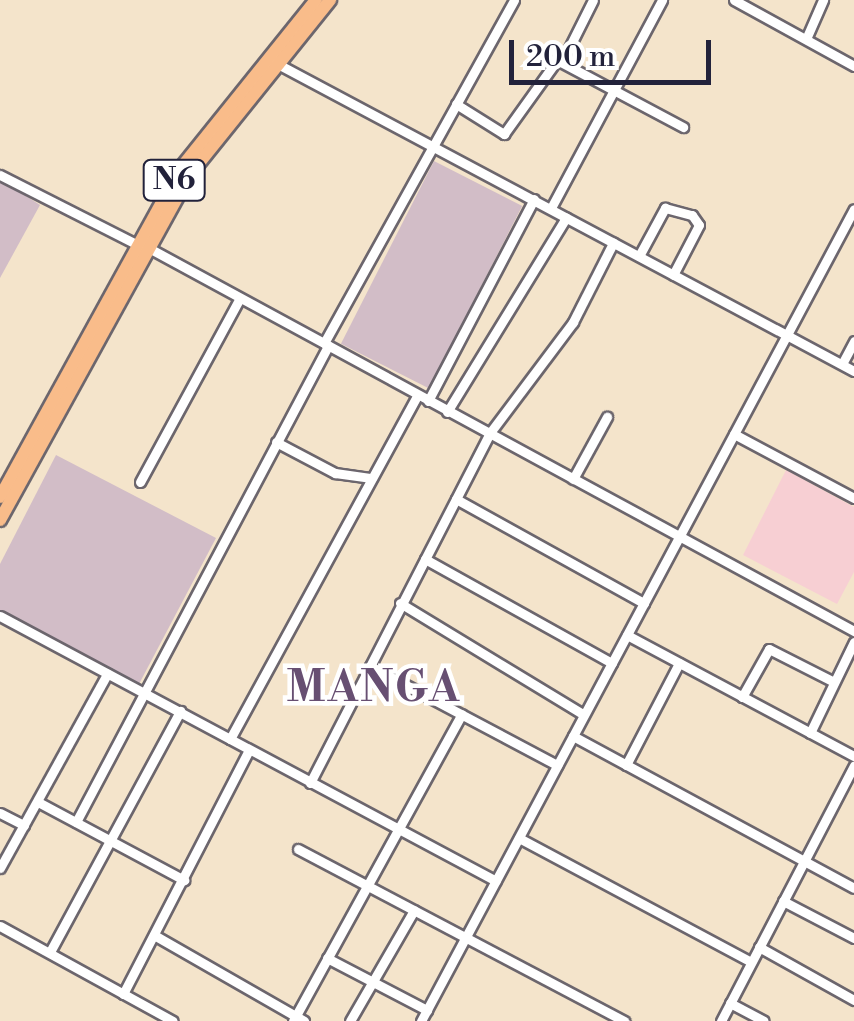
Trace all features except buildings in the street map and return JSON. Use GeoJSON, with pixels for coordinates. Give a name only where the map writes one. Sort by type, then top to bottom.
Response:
{"type":"FeatureCollection","features":[{"type":"Feature","properties":{"kind":"highway","name":"N6"},"geometry":{"type":"LineString","coordinates":[[60,398],[62,381],[209,127],[316,0]]}},
{"type":"Feature","properties":{"kind":"highway","name":"N6"},"geometry":{"type":"LineString","coordinates":[[0,520],[142,245],[273,62],[330,0]]}},
{"type":"Feature","properties":{"kind":"highway","name":"N6"},"geometry":{"type":"LineString","coordinates":[[0,497],[33,450]]}},
{"type":"Feature","properties":{"kind":"street"},"geometry":{"type":"LineString","coordinates":[[76,822],[140,692],[514,0]]}},
{"type":"Feature","properties":{"kind":"street"},"geometry":{"type":"LineString","coordinates":[[562,62],[593,0]]}},
{"type":"Feature","properties":{"kind":"street"},"geometry":{"type":"LineString","coordinates":[[551,208],[662,0]]}},
{"type":"Feature","properties":{"kind":"street"},"geometry":{"type":"LineString","coordinates":[[734,0],[854,66]]}},
{"type":"Feature","properties":{"kind":"street"},"geometry":{"type":"LineString","coordinates":[[806,40],[823,0]]}},
{"type":"Feature","properties":{"kind":"street"},"geometry":{"type":"LineString","coordinates":[[273,62],[854,371]]}},
{"type":"Feature","properties":{"kind":"street"},"geometry":{"type":"LineString","coordinates":[[456,104],[504,134],[547,64],[562,62],[684,127]]}},
{"type":"Feature","properties":{"kind":"street"},"geometry":{"type":"LineString","coordinates":[[0,174],[142,245],[854,630]]}},
{"type":"Feature","properties":{"kind":"street"},"geometry":{"type":"LineString","coordinates":[[428,401],[534,199]]}},
{"type":"Feature","properties":{"kind":"street"},"geometry":{"type":"LineString","coordinates":[[639,256],[665,208],[692,215],[699,225],[673,275]]}},
{"type":"Feature","properties":{"kind":"street"},"geometry":{"type":"LineString","coordinates":[[421,1021],[853,216]]}},
{"type":"Feature","properties":{"kind":"street"},"geometry":{"type":"LineString","coordinates":[[448,412],[566,218]]}},
{"type":"Feature","properties":{"kind":"street"},"geometry":{"type":"LineString","coordinates":[[310,783],[489,434],[573,322],[613,242]]}},
{"type":"Feature","properties":{"kind":"street"},"geometry":{"type":"LineString","coordinates":[[140,482],[240,298]]}},
{"type":"Feature","properties":{"kind":"street"},"geometry":{"type":"LineString","coordinates":[[842,364],[854,341]]}},
{"type":"Feature","properties":{"kind":"street"},"geometry":{"type":"LineString","coordinates":[[230,739],[417,396]]}},
{"type":"Feature","properties":{"kind":"street"},"geometry":{"type":"LineString","coordinates":[[572,479],[607,417]]}},
{"type":"Feature","properties":{"kind":"street"},"geometry":{"type":"LineString","coordinates":[[734,434],[854,498]]}},
{"type":"Feature","properties":{"kind":"street"},"geometry":{"type":"LineString","coordinates":[[276,442],[335,473],[372,478]]}},
{"type":"Feature","properties":{"kind":"street"},"geometry":{"type":"LineString","coordinates":[[456,500],[644,603]]}},
{"type":"Feature","properties":{"kind":"street"},"geometry":{"type":"LineString","coordinates":[[425,559],[612,664]]}},
{"type":"Feature","properties":{"kind":"street"},"geometry":{"type":"LineString","coordinates":[[400,603],[584,715]]}},
{"type":"Feature","properties":{"kind":"street"},"geometry":{"type":"LineString","coordinates":[[0,616],[496,881]]}},
{"type":"Feature","properties":{"kind":"street"},"geometry":{"type":"LineString","coordinates":[[627,635],[854,756]]}},
{"type":"Feature","properties":{"kind":"street"},"geometry":{"type":"LineString","coordinates":[[810,734],[854,642]]}},
{"type":"Feature","properties":{"kind":"street"},"geometry":{"type":"LineString","coordinates":[[742,697],[770,649],[834,682]]}},
{"type":"Feature","properties":{"kind":"street"},"geometry":{"type":"LineString","coordinates":[[626,765],[679,663]]}},
{"type":"Feature","properties":{"kind":"street"},"geometry":{"type":"LineString","coordinates":[[370,666],[558,766]]}},
{"type":"Feature","properties":{"kind":"street"},"geometry":{"type":"LineString","coordinates":[[0,868],[108,674]]}},
{"type":"Feature","properties":{"kind":"street"},"geometry":{"type":"LineString","coordinates":[[51,950],[180,712]]}},
{"type":"Feature","properties":{"kind":"street"},"geometry":{"type":"LineString","coordinates":[[154,936],[297,1019],[462,714]]}},
{"type":"Feature","properties":{"kind":"street"},"geometry":{"type":"LineString","coordinates":[[573,736],[854,888]]}},
{"type":"Feature","properties":{"kind":"street"},"geometry":{"type":"LineString","coordinates":[[123,994],[249,750]]}},
{"type":"Feature","properties":{"kind":"street"},"geometry":{"type":"LineString","coordinates":[[720,1021],[854,765]]}},
{"type":"Feature","properties":{"kind":"street"},"geometry":{"type":"LineString","coordinates":[[38,802],[184,880]]}},
{"type":"Feature","properties":{"kind":"street"},"geometry":{"type":"LineString","coordinates":[[0,813],[24,825]]}},
{"type":"Feature","properties":{"kind":"street"},"geometry":{"type":"LineString","coordinates":[[519,838],[752,962]]}},
{"type":"Feature","properties":{"kind":"street"},"geometry":{"type":"LineString","coordinates":[[298,849],[624,1021]]}},
{"type":"Feature","properties":{"kind":"street"},"geometry":{"type":"LineString","coordinates":[[783,901],[854,938]]}},
{"type":"Feature","properties":{"kind":"street"},"geometry":{"type":"LineString","coordinates":[[350,1021],[414,910]]}},
{"type":"Feature","properties":{"kind":"street"},"geometry":{"type":"LineString","coordinates":[[0,926],[51,950],[173,1021]]}},
{"type":"Feature","properties":{"kind":"street"},"geometry":{"type":"LineString","coordinates":[[759,947],[854,1000]]}},
{"type":"Feature","properties":{"kind":"street"},"geometry":{"type":"LineString","coordinates":[[327,958],[427,1010]]}},
{"type":"Feature","properties":{"kind":"street"},"geometry":{"type":"LineString","coordinates":[[730,1002],[764,1021]]}},
{"type":"Feature","properties":{"kind":"shaded area"},"geometry":{"type":"Polygon","coordinates":[[[434,161],[522,206],[429,389],[341,344],[434,161]]]}},
{"type":"Feature","properties":{"kind":"shaded area"},"geometry":{"type":"Polygon","coordinates":[[[0,179],[40,205],[0,278],[0,179]]]}},
{"type":"Feature","properties":{"kind":"shaded area"},"geometry":{"type":"Polygon","coordinates":[[[56,455],[216,538],[139,684],[0,610],[0,564],[56,455]]]}},
{"type":"Feature","properties":{"kind":"shaded area"},"geometry":{"type":"Polygon","coordinates":[[[786,470],[854,507],[854,572],[837,604],[743,555],[786,470]]]}},
{"type":"Feature","properties":{"kind":"district","name":"MANGA"},"geometry":{"type":"Point","coordinates":[374,689]}}]}
